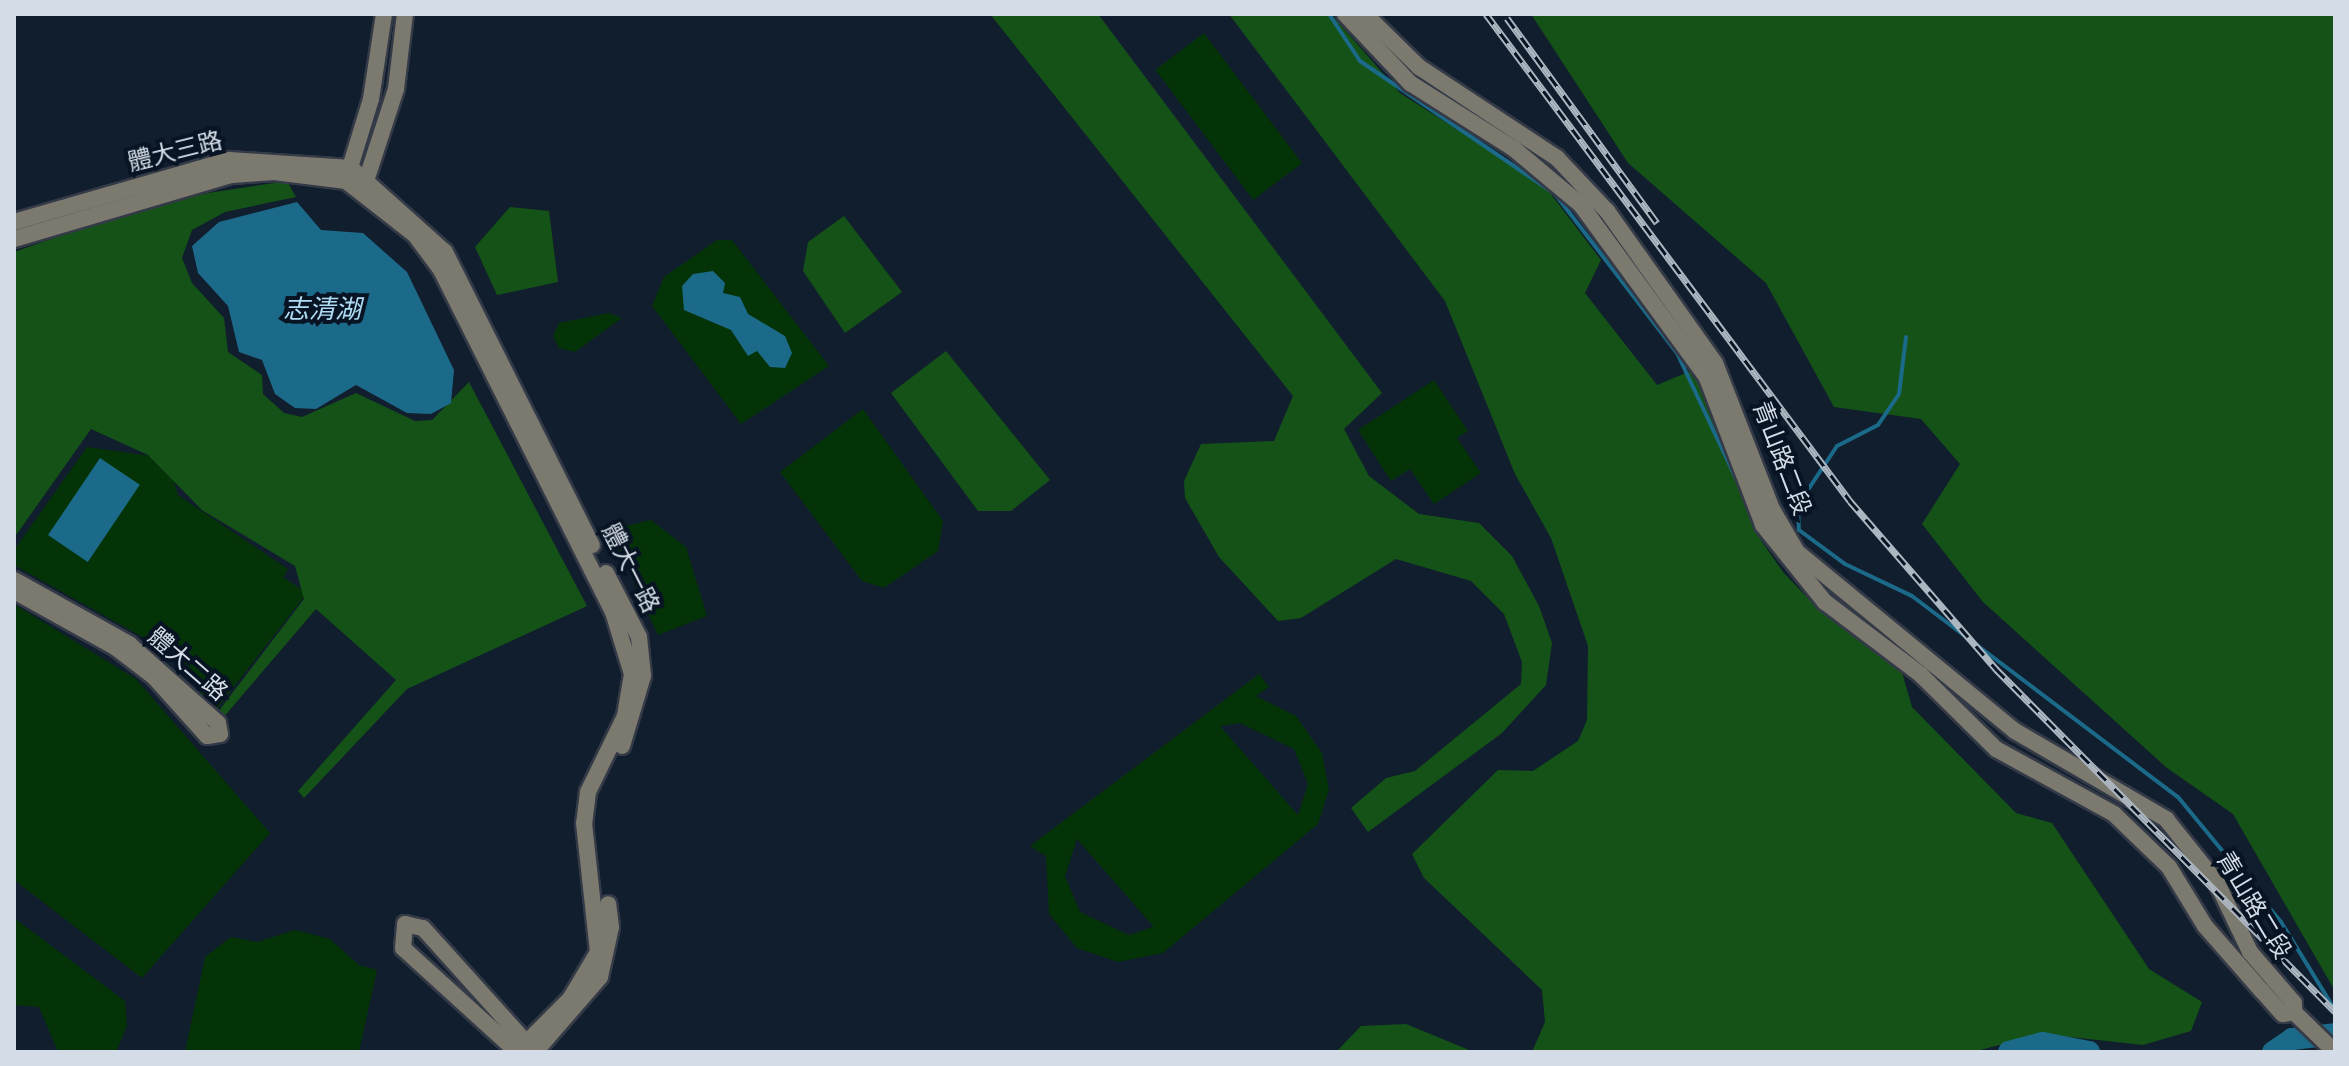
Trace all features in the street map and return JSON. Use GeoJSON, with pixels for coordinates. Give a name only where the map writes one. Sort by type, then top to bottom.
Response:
{"type":"FeatureCollection","features":[{"type":"Feature","properties":{"kind":"street"},"geometry":{"type":"LineString","coordinates":[[348,174],[384,14]]}},
{"type":"Feature","properties":{"kind":"street"},"geometry":{"type":"LineString","coordinates":[[364,187],[396,89],[405,14]]}},
{"type":"Feature","properties":{"kind":"street","name":"青山路二段"},"geometry":{"type":"LineString","coordinates":[[1345,14],[1410,83],[1513,148],[1581,205],[1707,378],[1763,525],[1825,602],[1921,675],[1996,749],[2114,814],[2169,867],[2205,926],[2262,991],[2283,1014],[2294,1012],[2294,1003],[2250,952],[2217,883],[2166,819],[2015,731],[1797,552],[1772,509],[1715,363],[1590,189],[1522,132],[1419,67],[1365,14]]}},
{"type":"Feature","properties":{"kind":"street","name":"體大三路"},"geometry":{"type":"LineString","coordinates":[[14,222],[229,160],[348,174]]}},
{"type":"Feature","properties":{"kind":"street","name":"體大三路"},"geometry":{"type":"LineString","coordinates":[[14,239],[232,175],[274,172],[348,174]]}},
{"type":"Feature","properties":{"kind":"street","name":"體大一路"},"geometry":{"type":"LineString","coordinates":[[348,174],[445,252],[639,637],[643,676],[635,723],[606,773],[593,824],[611,927],[607,955],[590,992],[526,1050]]}},
{"type":"Feature","properties":{"kind":"street","name":"體大二路"},"geometry":{"type":"LineString","coordinates":[[14,580],[129,644],[169,674],[220,734],[207,736],[154,677],[115,647],[14,591]]}},
{"type":"Feature","properties":{"kind":"street"},"geometry":{"type":"LineString","coordinates":[[405,924],[423,928],[526,1050],[403,948],[405,924]]}},
{"type":"Feature","properties":{"kind":"street"},"geometry":{"type":"LineString","coordinates":[[2294,1012],[2335,1052]]}},
{"type":"Feature","properties":{"kind":"green space"},"geometry":{"type":"Polygon","coordinates":[[[990,14],[1098,14],[1382,393],[1344,429],[1369,476],[1419,514],[1479,523],[1512,556],[1539,606],[1552,643],[1546,685],[1502,733],[1368,832],[1351,808],[1386,778],[1415,771],[1521,684],[1522,662],[1504,614],[1471,581],[1396,559],[1301,618],[1278,621],[1219,557],[1185,498],[1184,481],[1201,444],[1274,441],[1293,396],[990,14]]]}},
{"type":"Feature","properties":{"kind":"green space"},"geometry":{"type":"Polygon","coordinates":[[[1229,14],[1331,14],[1400,93],[1544,185],[1601,260],[1585,293],[1657,385],[1693,370],[1756,533],[1783,572],[1820,611],[1901,669],[1912,707],[2016,813],[2052,823],[2149,969],[2202,1002],[2191,1031],[2143,1045],[2043,1034],[1972,1052],[1532,1052],[1545,1022],[1542,990],[1424,878],[1412,854],[1498,770],[1533,771],[1578,741],[1587,720],[1588,646],[1551,538],[1515,474],[1445,301],[1229,14]]]}},
{"type":"Feature","properties":{"kind":"green space"},"geometry":{"type":"Polygon","coordinates":[[[1531,14],[2335,14],[2335,991],[2233,814],[2167,768],[1983,602],[1922,524],[1960,464],[1921,419],[1834,407],[1766,283],[1628,163],[1531,14]]]}},
{"type":"Feature","properties":{"kind":"green space"},"geometry":{"type":"Polygon","coordinates":[[[1204,33],[1302,163],[1253,200],[1155,70],[1204,33]]]}},
{"type":"Feature","properties":{"kind":"green space"},"geometry":{"type":"Polygon","coordinates":[[[287,181],[296,197],[225,212],[192,230],[182,258],[192,283],[224,318],[228,352],[262,375],[263,394],[284,413],[302,417],[356,393],[415,421],[432,420],[469,382],[587,606],[407,689],[304,798],[298,791],[396,680],[316,609],[222,719],[218,712],[304,599],[295,566],[202,510],[148,455],[91,429],[14,538],[14,252],[162,200],[287,181]]]}},
{"type":"Feature","properties":{"kind":"green space"},"geometry":{"type":"Polygon","coordinates":[[[510,207],[549,211],[558,282],[497,295],[475,247],[510,207]]]}},
{"type":"Feature","properties":{"kind":"green space"},"geometry":{"type":"Polygon","coordinates":[[[844,216],[902,292],[845,333],[803,271],[808,242],[844,216]]]}},
{"type":"Feature","properties":{"kind":"green space"},"geometry":{"type":"Polygon","coordinates":[[[717,240],[732,240],[829,366],[741,424],[652,306],[664,277],[717,240]]]}},
{"type":"Feature","properties":{"kind":"green space"},"geometry":{"type":"Polygon","coordinates":[[[609,313],[622,318],[575,352],[559,348],[553,336],[559,323],[609,313]]]}},
{"type":"Feature","properties":{"kind":"green space"},"geometry":{"type":"Polygon","coordinates":[[[946,351],[1050,480],[1011,511],[978,511],[891,393],[946,351]]]}},
{"type":"Feature","properties":{"kind":"green space"},"geometry":{"type":"Polygon","coordinates":[[[1434,380],[1468,431],[1457,438],[1481,473],[1434,504],[1410,469],[1391,481],[1358,430],[1434,380]]]}},
{"type":"Feature","properties":{"kind":"green space"},"geometry":{"type":"Polygon","coordinates":[[[863,409],[943,521],[938,551],[884,588],[862,581],[780,472],[863,409]]]}},
{"type":"Feature","properties":{"kind":"green space"},"geometry":{"type":"Polygon","coordinates":[[[87,447],[152,456],[171,472],[178,495],[288,569],[283,577],[307,593],[216,710],[162,648],[14,565],[14,550],[87,447]]]}},
{"type":"Feature","properties":{"kind":"green space"},"geometry":{"type":"Polygon","coordinates":[[[651,520],[686,547],[707,616],[658,635],[609,530],[651,520]]]}},
{"type":"Feature","properties":{"kind":"green space"},"geometry":{"type":"Polygon","coordinates":[[[14,604],[136,679],[270,833],[142,978],[14,880],[14,604]]]}},
{"type":"Feature","properties":{"kind":"green space"},"geometry":{"type":"Polygon","coordinates":[[[1259,674],[1269,687],[1256,696],[1296,716],[1322,753],[1329,790],[1318,824],[1163,953],[1118,962],[1077,948],[1049,914],[1046,856],[1030,846],[1259,674]],[[1240,723],[1220,726],[1298,815],[1308,784],[1294,749],[1240,723]],[[1077,839],[1065,876],[1080,912],[1129,935],[1153,927],[1153,926],[1077,839]]]}},
{"type":"Feature","properties":{"kind":"green space"},"geometry":{"type":"Polygon","coordinates":[[[14,918],[125,1001],[127,1026],[116,1052],[58,1052],[39,1007],[14,1005],[14,918]]]}},
{"type":"Feature","properties":{"kind":"green space"},"geometry":{"type":"Polygon","coordinates":[[[295,930],[330,939],[359,965],[377,970],[359,1052],[185,1052],[205,957],[231,937],[257,942],[295,930]]]}},
{"type":"Feature","properties":{"kind":"green space"},"geometry":{"type":"Polygon","coordinates":[[[1406,1024],[1474,1052],[1336,1052],[1361,1026],[1406,1024]]]}},
{"type":"Feature","properties":{"kind":"water","name":"志清湖"},"geometry":{"type":"Polygon","coordinates":[[[297,202],[321,230],[363,233],[407,272],[454,370],[451,403],[431,414],[407,413],[356,385],[316,409],[295,408],[275,394],[262,360],[239,352],[228,306],[198,273],[192,246],[219,222],[297,202]]]}},
{"type":"Feature","properties":{"kind":"water"},"geometry":{"type":"Polygon","coordinates":[[[713,271],[725,283],[723,293],[740,297],[748,314],[785,336],[792,353],[785,368],[770,367],[757,351],[748,356],[731,330],[684,310],[682,286],[693,274],[713,271]]]}},
{"type":"Feature","properties":{"kind":"water"},"geometry":{"type":"Polygon","coordinates":[[[100,458],[140,485],[88,562],[48,535],[100,458]]]}},
{"type":"Feature","properties":{"kind":"waterway"},"geometry":{"type":"LineString","coordinates":[[1329,14],[1360,61],[1555,194],[1677,353],[1742,491]]}},
{"type":"Feature","properties":{"kind":"waterway"},"geometry":{"type":"LineString","coordinates":[[1906,337],[1899,394],[1878,425],[1837,446],[1798,505],[1799,530],[1845,564],[1912,596],[2178,797],[2281,922],[2335,1010]]}},
{"type":"Feature","properties":{"kind":"waterway"},"geometry":{"type":"LineString","coordinates":[[2273,1052],[2292,1039],[2335,1034]]}},
{"type":"Feature","properties":{"kind":"waterway"},"geometry":{"type":"LineString","coordinates":[[2009,1052],[2043,1043],[2089,1052]]}},
{"type":"Feature","properties":{"kind":"railway"},"geometry":{"type":"LineString","coordinates":[[1486,14],[1850,501],[1996,669],[2335,1011]]}},
{"type":"Feature","properties":{"kind":"railway"},"geometry":{"type":"LineString","coordinates":[[1507,18],[1657,223]]}}]}
